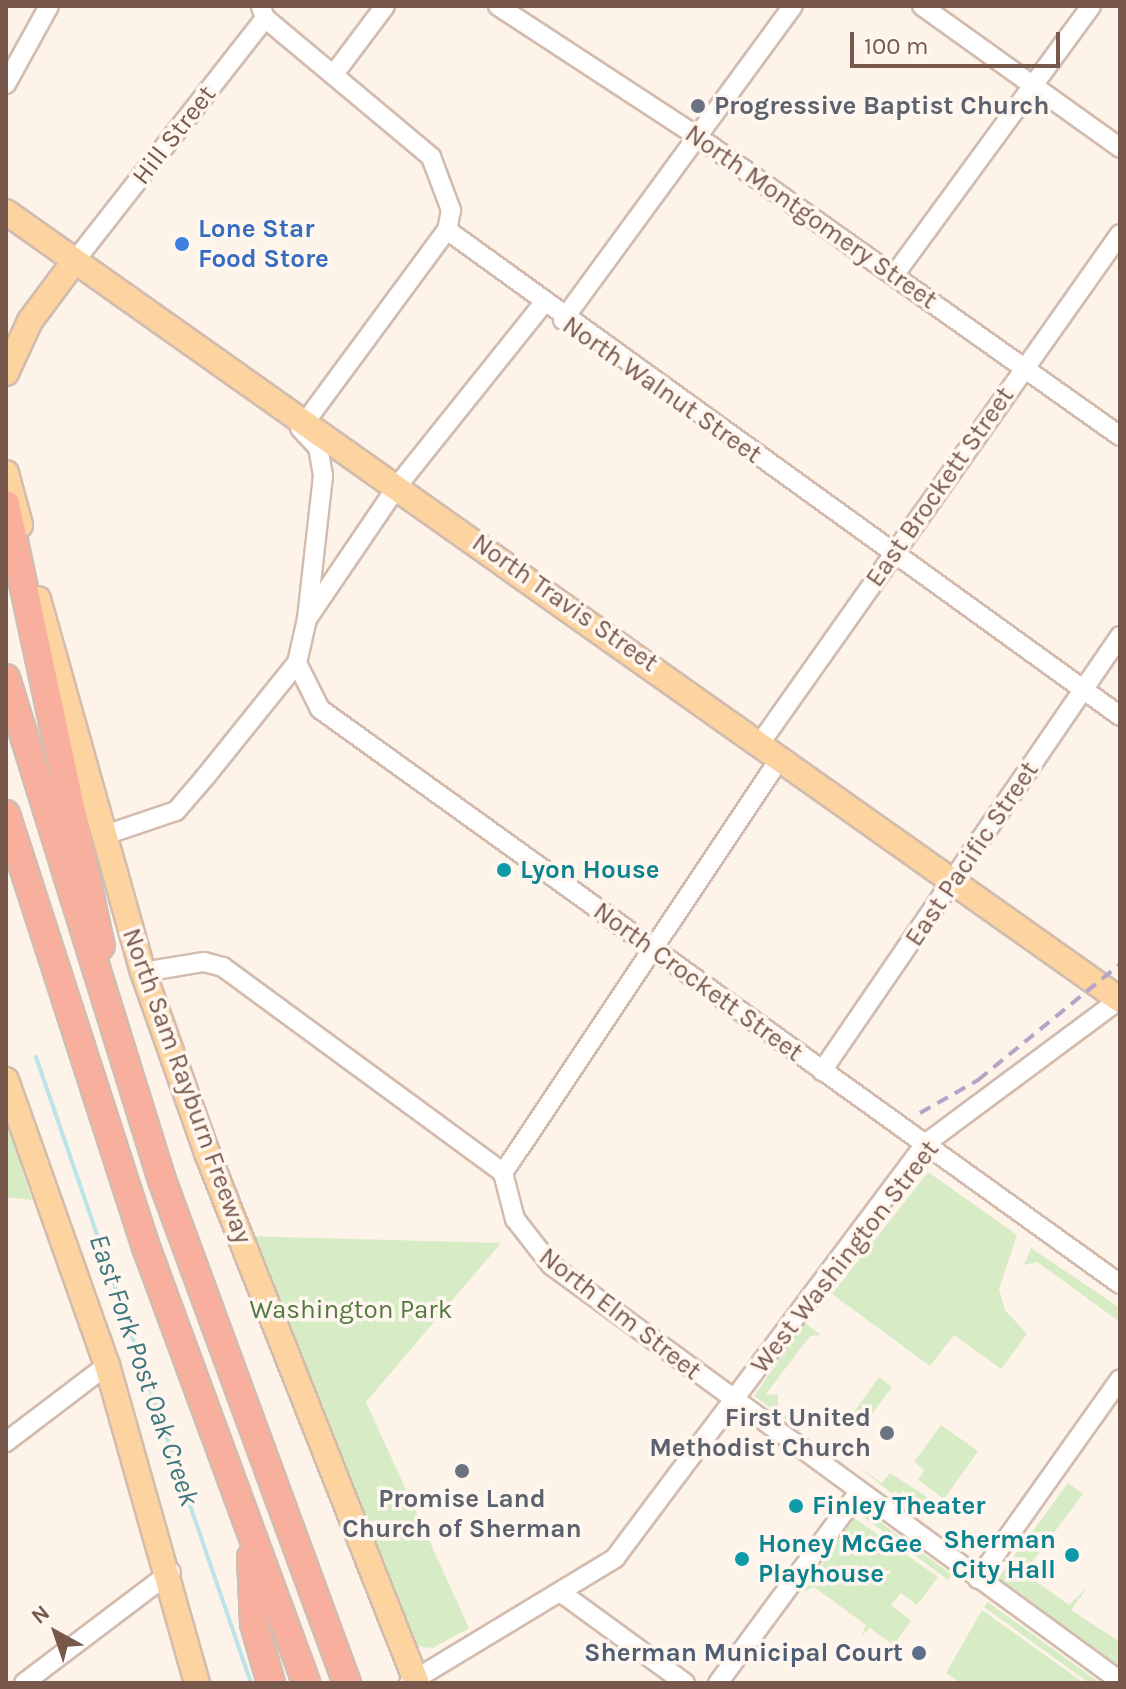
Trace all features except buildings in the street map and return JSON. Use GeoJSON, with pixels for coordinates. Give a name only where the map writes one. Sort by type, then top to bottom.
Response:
{"type":"FeatureCollection","features":[{"type":"Feature","properties":{"kind":"highway"},"geometry":{"type":"LineString","coordinates":[[6,504],[130,1083]]}},
{"type":"Feature","properties":{"kind":"highway","name":"North Sam Rayburn Freeway"},"geometry":{"type":"LineString","coordinates":[[6,678],[130,1083],[347,1683]]}},
{"type":"Feature","properties":{"kind":"highway"},"geometry":{"type":"LineString","coordinates":[[6,814],[107,1133],[306,1683]]}},
{"type":"Feature","properties":{"kind":"highway"},"geometry":{"type":"LineString","coordinates":[[250,1531],[263,1656],[271,1683]]}},
{"type":"Feature","properties":{"kind":"main road","name":"North Travis Street"},"geometry":{"type":"LineString","coordinates":[[6,212],[398,485],[1120,1000]]}},
{"type":"Feature","properties":{"kind":"main road"},"geometry":{"type":"LineString","coordinates":[[6,373],[30,321],[74,262]]}},
{"type":"Feature","properties":{"kind":"main road","name":"North Sam Rayburn Freeway"},"geometry":{"type":"LineString","coordinates":[[6,473],[102,836],[143,972],[207,1153],[414,1682]]}},
{"type":"Feature","properties":{"kind":"main road"},"geometry":{"type":"LineString","coordinates":[[6,1080],[107,1365],[171,1572],[197,1683]]}},
{"type":"Feature","properties":{"kind":"street"},"geometry":{"type":"LineString","coordinates":[[6,84],[49,6]]}},
{"type":"Feature","properties":{"kind":"street"},"geometry":{"type":"LineString","coordinates":[[334,74],[385,6]]}},
{"type":"Feature","properties":{"kind":"street","name":"North Montgomery Street"},"geometry":{"type":"LineString","coordinates":[[498,6],[698,137],[1120,436]]}},
{"type":"Feature","properties":{"kind":"street"},"geometry":{"type":"LineString","coordinates":[[563,320],[793,6]]}},
{"type":"Feature","properties":{"kind":"street"},"geometry":{"type":"LineString","coordinates":[[922,6],[1120,148]]}},
{"type":"Feature","properties":{"kind":"street"},"geometry":{"type":"LineString","coordinates":[[895,274],[1091,6]]}},
{"type":"Feature","properties":{"kind":"street"},"geometry":{"type":"LineString","coordinates":[[263,12],[431,157],[451,210],[447,230],[306,421]]}},
{"type":"Feature","properties":{"kind":"street","name":"Hill Street"},"geometry":{"type":"LineString","coordinates":[[74,262],[263,12]]}},
{"type":"Feature","properties":{"kind":"street","name":"North Walnut Street"},"geometry":{"type":"LineString","coordinates":[[447,230],[542,305],[1120,716]]}},
{"type":"Feature","properties":{"kind":"street","name":"East Brockett Street"},"geometry":{"type":"LineString","coordinates":[[761,742],[1120,234]]}},
{"type":"Feature","properties":{"kind":"street"},"geometry":{"type":"LineString","coordinates":[[307,619],[398,485],[542,305]]}},
{"type":"Feature","properties":{"kind":"street"},"geometry":{"type":"LineString","coordinates":[[102,836],[176,811],[297,663],[307,619],[323,476],[318,447],[275,399]]}},
{"type":"Feature","properties":{"kind":"street","name":"East Pacific Street"},"geometry":{"type":"LineString","coordinates":[[822,1071],[956,881],[1120,636]]}},
{"type":"Feature","properties":{"kind":"street","name":"North Crockett Street"},"geometry":{"type":"LineString","coordinates":[[297,663],[320,709],[1120,1284]]}},
{"type":"Feature","properties":{"kind":"street"},"geometry":{"type":"LineString","coordinates":[[143,972],[204,962],[223,967],[503,1173],[655,951],[781,757]]}},
{"type":"Feature","properties":{"kind":"street","name":"West Washington Street"},"geometry":{"type":"LineString","coordinates":[[414,1682],[563,1594],[629,1544],[925,1144],[1120,1000]]}},
{"type":"Feature","properties":{"kind":"street","name":"North Elm Street"},"geometry":{"type":"LineString","coordinates":[[503,1173],[515,1219],[551,1265],[734,1402],[1120,1681]]}},
{"type":"Feature","properties":{"kind":"street"},"geometry":{"type":"LineString","coordinates":[[6,1442],[107,1365]]}},
{"type":"Feature","properties":{"kind":"street"},"geometry":{"type":"LineString","coordinates":[[978,1579],[1120,1379]]}},
{"type":"Feature","properties":{"kind":"street"},"geometry":{"type":"LineString","coordinates":[[718,1683],[859,1492]]}},
{"type":"Feature","properties":{"kind":"street"},"geometry":{"type":"LineString","coordinates":[[24,1683],[171,1572]]}},
{"type":"Feature","properties":{"kind":"street"},"geometry":{"type":"LineString","coordinates":[[563,1594],[685,1683]]}},
{"type":"Feature","properties":{"kind":"green space"},"geometry":{"type":"Polygon","coordinates":[[[6,1121],[32,1200],[6,1197],[6,1121]]]}},
{"type":"Feature","properties":{"kind":"green space"},"geometry":{"type":"Polygon","coordinates":[[[928,1172],[1017,1235],[999,1289],[1005,1310],[1027,1334],[1001,1369],[954,1335],[930,1366],[832,1294],[928,1172]]]}},
{"type":"Feature","properties":{"kind":"green space","name":"Washington Park"},"geometry":{"type":"Polygon","coordinates":[[[245,1236],[501,1243],[366,1402],[469,1628],[433,1648],[414,1646],[245,1236]]]}},
{"type":"Feature","properties":{"kind":"green space"},"geometry":{"type":"Polygon","coordinates":[[[1031,1248],[1120,1308],[1120,1322],[1037,1262],[1024,1265],[1031,1248]]]}},
{"type":"Feature","properties":{"kind":"green space"},"geometry":{"type":"Polygon","coordinates":[[[805,1323],[821,1335],[810,1336],[766,1394],[778,1395],[778,1409],[794,1425],[754,1396],[805,1323]]]}},
{"type":"Feature","properties":{"kind":"green space"},"geometry":{"type":"Polygon","coordinates":[[[879,1377],[892,1387],[864,1425],[851,1416],[879,1377]]]}},
{"type":"Feature","properties":{"kind":"green space"},"geometry":{"type":"Polygon","coordinates":[[[941,1425],[978,1451],[944,1499],[918,1480],[924,1470],[914,1462],[941,1425]]]}},
{"type":"Feature","properties":{"kind":"green space"},"geometry":{"type":"Polygon","coordinates":[[[856,1465],[882,1483],[890,1473],[935,1502],[923,1518],[856,1465]]]}},
{"type":"Feature","properties":{"kind":"green space"},"geometry":{"type":"Polygon","coordinates":[[[1068,1483],[1083,1494],[1024,1573],[1069,1605],[1088,1587],[1071,1610],[1120,1642],[1120,1670],[998,1578],[1068,1483]]]}},
{"type":"Feature","properties":{"kind":"green space"},"geometry":{"type":"Polygon","coordinates":[[[860,1514],[872,1516],[952,1575],[948,1580],[860,1514]]]}},
{"type":"Feature","properties":{"kind":"green space"},"geometry":{"type":"Polygon","coordinates":[[[854,1518],[938,1577],[917,1605],[901,1593],[891,1605],[911,1621],[893,1645],[870,1628],[861,1636],[866,1625],[814,1587],[803,1592],[854,1518]]]}},
{"type":"Feature","properties":{"kind":"green space"},"geometry":{"type":"Polygon","coordinates":[[[988,1602],[1100,1683],[1089,1683],[984,1607],[988,1602]]]}},
{"type":"Feature","properties":{"kind":"green space"},"geometry":{"type":"Polygon","coordinates":[[[982,1610],[1084,1683],[961,1683],[946,1673],[982,1610]]]}},
{"type":"Feature","properties":{"kind":"waterway","name":"East Fork Post Oak Creek"},"geometry":{"type":"LineString","coordinates":[[36,1057],[251,1683]]}},
{"type":"Feature","properties":{"kind":"railway"},"geometry":{"type":"LineString","coordinates":[[920,1113],[978,1080],[1120,964]]}},
{"type":"Feature","properties":{"kind":"place","name":"Progressive Baptist Church"},"geometry":{"type":"Point","coordinates":[698,106]}},
{"type":"Feature","properties":{"kind":"place","name":"Lone Star Food Store"},"geometry":{"type":"Point","coordinates":[182,244]}},
{"type":"Feature","properties":{"kind":"place","name":"Lyon House"},"geometry":{"type":"Point","coordinates":[504,870]}},
{"type":"Feature","properties":{"kind":"place","name":"First United Methodist Church"},"geometry":{"type":"Point","coordinates":[887,1433]}},
{"type":"Feature","properties":{"kind":"place","name":"Promise Land Church of Sherman"},"geometry":{"type":"Point","coordinates":[462,1471]}},
{"type":"Feature","properties":{"kind":"place","name":"Finley Theater"},"geometry":{"type":"Point","coordinates":[796,1506]}},
{"type":"Feature","properties":{"kind":"place","name":"Sherman City Hall"},"geometry":{"type":"Point","coordinates":[1072,1555]}},
{"type":"Feature","properties":{"kind":"place","name":"Honey McGee Playhouse"},"geometry":{"type":"Point","coordinates":[742,1559]}},
{"type":"Feature","properties":{"kind":"place","name":"Sherman Municipal Court"},"geometry":{"type":"Point","coordinates":[919,1653]}}]}
